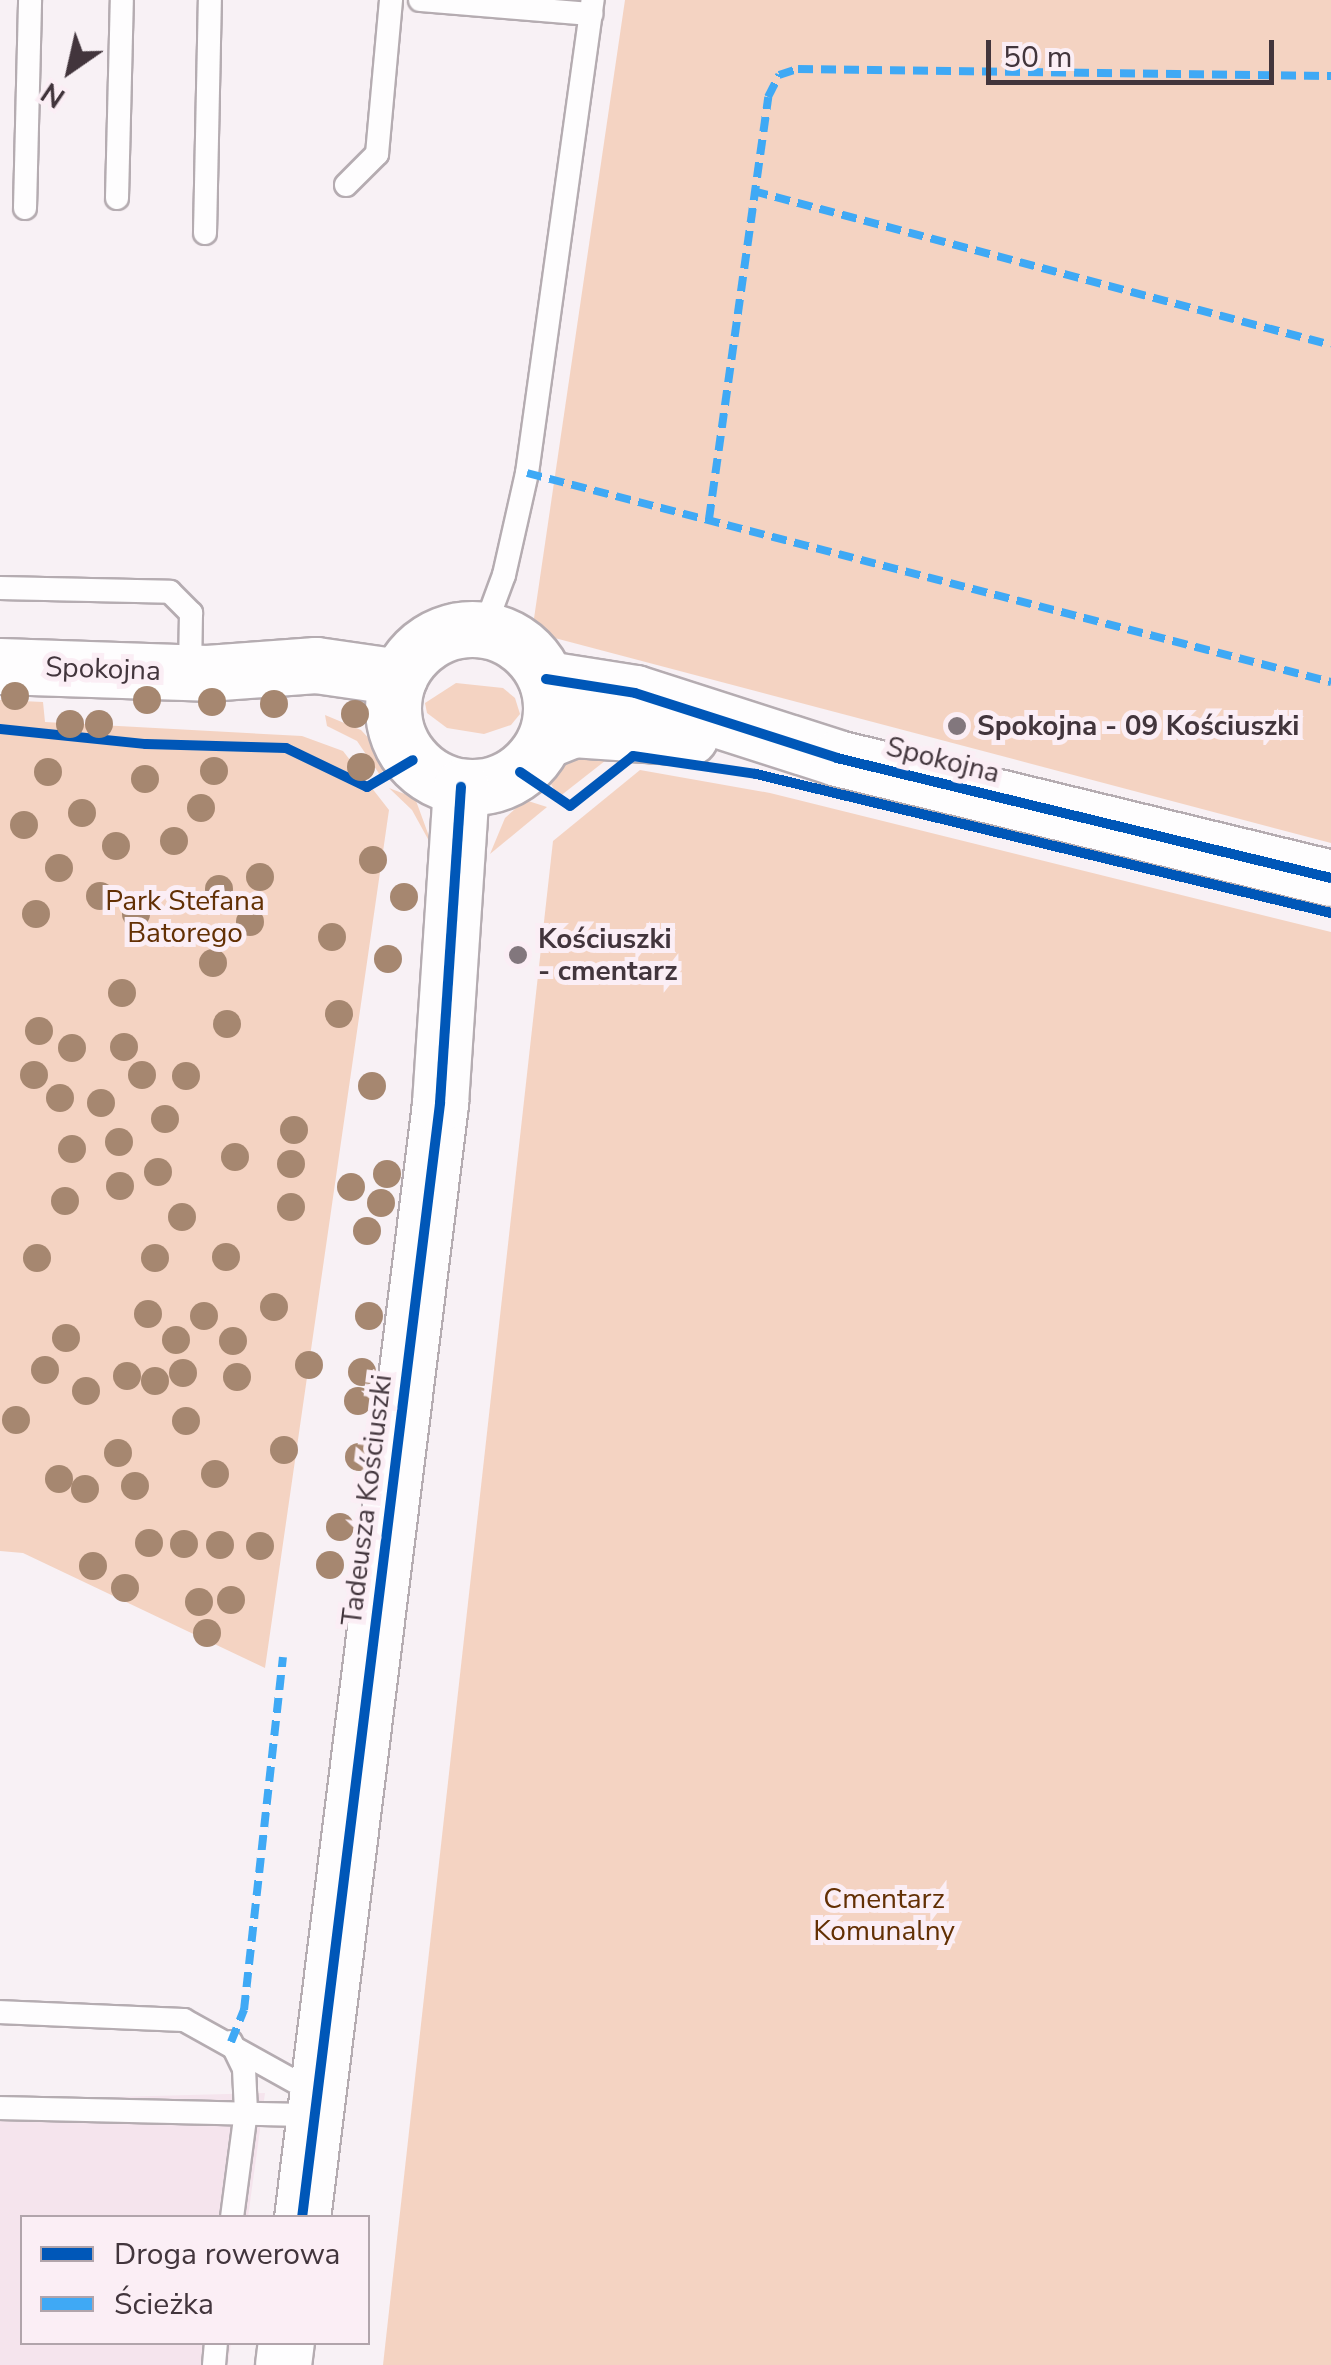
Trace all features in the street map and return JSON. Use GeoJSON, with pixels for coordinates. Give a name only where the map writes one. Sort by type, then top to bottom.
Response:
{"type":"FeatureCollection","features":[{"type":"Feature","properties":{"kind":"street"},"geometry":{"type":"LineString","coordinates":[[484,629],[522,646],[546,679],[552,720],[546,740],[528,765],[502,783],[461,787],[423,771],[403,747],[396,697],[433,640],[484,629]]}},
{"type":"Feature","properties":{"kind":"street","name":"Spokojna"},"geometry":{"type":"LineString","coordinates":[[0,666],[198,673],[396,697]]}},
{"type":"Feature","properties":{"kind":"street","name":"Spokojna"},"geometry":{"type":"LineString","coordinates":[[546,679],[635,693],[837,758],[1331,878]]}},
{"type":"Feature","properties":{"kind":"street","name":"Spokojna"},"geometry":{"type":"LineString","coordinates":[[546,740],[573,730],[634,728],[837,758]]}},
{"type":"Feature","properties":{"kind":"street","name":"Tadeusza Kościuszki"},"geometry":{"type":"LineString","coordinates":[[302,2215],[440,1103],[461,787]]}},
{"type":"Feature","properties":{"kind":"lane"},"geometry":{"type":"LineString","coordinates":[[25,208],[30,0]]}},
{"type":"Feature","properties":{"kind":"lane"},"geometry":{"type":"LineString","coordinates":[[117,198],[122,0]]}},
{"type":"Feature","properties":{"kind":"lane"},"geometry":{"type":"LineString","coordinates":[[204,233],[210,0]]}},
{"type":"Feature","properties":{"kind":"lane"},"geometry":{"type":"LineString","coordinates":[[346,185],[377,154],[391,0]]}},
{"type":"Feature","properties":{"kind":"lane"},"geometry":{"type":"LineString","coordinates":[[420,0],[592,7],[527,473],[504,575],[484,629]]}},
{"type":"Feature","properties":{"kind":"lane"},"geometry":{"type":"LineString","coordinates":[[0,588],[170,592],[190,614],[198,673]]}},
{"type":"Feature","properties":{"kind":"lane"},"geometry":{"type":"LineString","coordinates":[[0,2012],[184,2020],[231,2042],[316,2105]]}},
{"type":"Feature","properties":{"kind":"lane"},"geometry":{"type":"LineString","coordinates":[[231,2042],[244,2069],[246,2111],[232,2215]]}},
{"type":"Feature","properties":{"kind":"lane"},"geometry":{"type":"LineString","coordinates":[[0,2108],[246,2111],[316,2105]]}},
{"type":"Feature","properties":{"kind":"shaded area"},"geometry":{"type":"Polygon","coordinates":[[[265,2093],[248,2215],[20,2215],[20,2345],[231,2345],[228,2365],[0,2365],[0,2100],[265,2093]]]}},
{"type":"Feature","properties":{"kind":"green space"},"geometry":{"type":"Polygon","coordinates":[[[625,0],[1331,0],[1331,843],[532,632],[625,0]]]}},
{"type":"Feature","properties":{"kind":"green space"},"geometry":{"type":"Polygon","coordinates":[[[456,683],[503,688],[515,698],[520,714],[511,725],[484,734],[447,728],[427,713],[425,703],[456,683]]]}},
{"type":"Feature","properties":{"kind":"green space","name":"Park Stefana Batorego"},"geometry":{"type":"Polygon","coordinates":[[[0,700],[43,702],[45,722],[302,736],[343,751],[389,810],[265,1668],[23,1553],[0,1551],[0,700]]]}},
{"type":"Feature","properties":{"kind":"green space"},"geometry":{"type":"Polygon","coordinates":[[[325,715],[361,730],[375,745],[386,766],[380,775],[357,741],[327,726],[325,715]]]}},
{"type":"Feature","properties":{"kind":"green space"},"geometry":{"type":"Polygon","coordinates":[[[574,751],[610,757],[559,797],[549,781],[574,751]]]}},
{"type":"Feature","properties":{"kind":"green space","name":"Cmentarz Komunalny"},"geometry":{"type":"Polygon","coordinates":[[[640,770],[770,793],[1331,932],[1331,2365],[383,2365],[553,841],[640,770]]]}},
{"type":"Feature","properties":{"kind":"green space"},"geometry":{"type":"Polygon","coordinates":[[[389,788],[415,798],[434,850],[412,810],[389,788]]]}},
{"type":"Feature","properties":{"kind":"green space"},"geometry":{"type":"Polygon","coordinates":[[[525,800],[547,807],[490,854],[505,818],[525,800]]]}},
{"type":"Feature","properties":{"kind":"marked path"},"geometry":{"type":"LineString","coordinates":[[709,519],[768,97],[779,75],[798,69],[1331,76]]}},
{"type":"Feature","properties":{"kind":"marked path"},"geometry":{"type":"LineString","coordinates":[[753,191],[1331,345]]}},
{"type":"Feature","properties":{"kind":"marked path"},"geometry":{"type":"LineString","coordinates":[[527,473],[1331,682]]}},
{"type":"Feature","properties":{"kind":"marked path"},"geometry":{"type":"LineString","coordinates":[[231,2042],[244,2010],[283,1657]]}},
{"type":"Feature","properties":{"kind":"cycle path"},"geometry":{"type":"LineString","coordinates":[[546,679],[635,693],[837,758],[1331,878]]}},
{"type":"Feature","properties":{"kind":"cycle path"},"geometry":{"type":"LineString","coordinates":[[0,729],[146,744],[286,748],[367,787],[413,760]]}},
{"type":"Feature","properties":{"kind":"cycle path"},"geometry":{"type":"LineString","coordinates":[[520,772],[570,806],[633,756],[756,774],[1331,913]]}},
{"type":"Feature","properties":{"kind":"cycle path"},"geometry":{"type":"LineString","coordinates":[[302,2215],[440,1103],[461,787]]}},
{"type":"Feature","properties":{"kind":"place","name":"Spokojna - 09 Kościuszki"},"geometry":{"type":"Point","coordinates":[957,726]}},
{"type":"Feature","properties":{"kind":"place","name":"Kościuszki - cmentarz"},"geometry":{"type":"Point","coordinates":[518,955]}}]}
